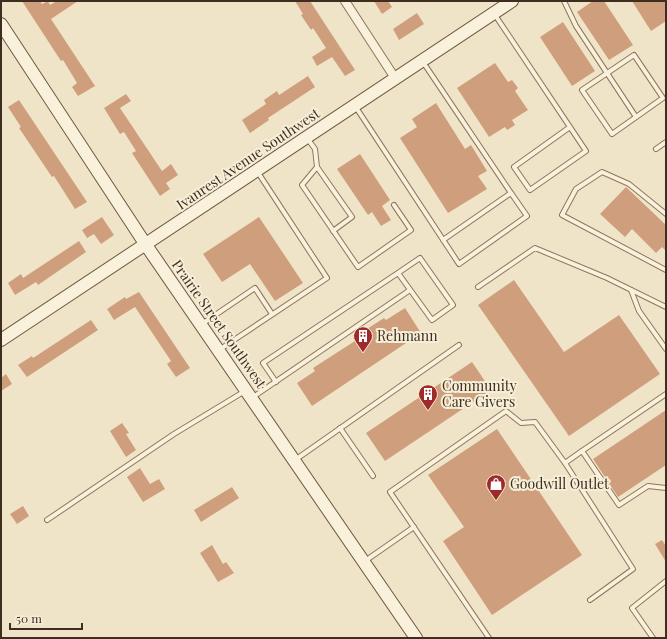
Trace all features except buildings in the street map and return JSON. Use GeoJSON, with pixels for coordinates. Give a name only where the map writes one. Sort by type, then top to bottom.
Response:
{"type":"FeatureCollection","features":[{"type":"Feature","properties":{"kind":"street"},"geometry":{"type":"LineString","coordinates":[[345,1],[395,78]]}},
{"type":"Feature","properties":{"kind":"street","name":"Ivanrest Avenue Southwest"},"geometry":{"type":"LineString","coordinates":[[1,340],[512,1]]}},
{"type":"Feature","properties":{"kind":"street","name":"Prairie Street Southwest"},"geometry":{"type":"LineString","coordinates":[[1,24],[146,245],[416,638]]}},
{"type":"Feature","properties":{"kind":"lane"},"geometry":{"type":"LineString","coordinates":[[564,1],[576,26],[636,117]]}},
{"type":"Feature","properties":{"kind":"lane"},"geometry":{"type":"LineString","coordinates":[[494,13],[570,127],[586,151],[530,190],[514,167],[570,127]]}},
{"type":"Feature","properties":{"kind":"lane"},"geometry":{"type":"LineString","coordinates":[[634,55],[663,98],[636,117],[612,134],[582,90],[634,55]]}},
{"type":"Feature","properties":{"kind":"lane"},"geometry":{"type":"LineString","coordinates":[[355,105],[459,264],[527,216],[422,60]]}},
{"type":"Feature","properties":{"kind":"lane"},"geometry":{"type":"LineString","coordinates":[[307,137],[315,150],[317,167],[352,217],[333,230]]}},
{"type":"Feature","properties":{"kind":"lane"},"geometry":{"type":"LineString","coordinates":[[656,149],[666,142]]}},
{"type":"Feature","properties":{"kind":"lane"},"geometry":{"type":"LineString","coordinates":[[317,167],[302,185],[358,267],[411,230],[394,205]]}},
{"type":"Feature","properties":{"kind":"lane"},"geometry":{"type":"LineString","coordinates":[[218,350],[326,278],[257,171]]}},
{"type":"Feature","properties":{"kind":"lane"},"geometry":{"type":"LineString","coordinates":[[666,214],[629,184],[602,172],[576,189],[562,215],[666,270]]}},
{"type":"Feature","properties":{"kind":"lane"},"geometry":{"type":"LineString","coordinates":[[443,240],[511,193]]}},
{"type":"Feature","properties":{"kind":"lane"},"geometry":{"type":"LineString","coordinates":[[478,287],[535,248],[607,278],[666,307]]}},
{"type":"Feature","properties":{"kind":"lane"},"geometry":{"type":"LineString","coordinates":[[276,382],[264,363],[420,258],[453,305],[432,320],[398,273]]}},
{"type":"Feature","properties":{"kind":"lane"},"geometry":{"type":"LineString","coordinates":[[201,325],[255,288],[272,314]]}},
{"type":"Feature","properties":{"kind":"lane"},"geometry":{"type":"LineString","coordinates":[[47,520],[174,434],[249,394],[276,382],[410,290]]}},
{"type":"Feature","properties":{"kind":"lane"},"geometry":{"type":"LineString","coordinates":[[631,290],[639,311],[666,349]]}},
{"type":"Feature","properties":{"kind":"lane"},"geometry":{"type":"LineString","coordinates":[[294,461],[459,345]]}},
{"type":"Feature","properties":{"kind":"lane"},"geometry":{"type":"LineString","coordinates":[[565,463],[666,394]]}},
{"type":"Feature","properties":{"kind":"lane"},"geometry":{"type":"LineString","coordinates":[[489,638],[390,492],[506,411],[521,423],[535,422],[565,463],[633,569],[590,600]]}},
{"type":"Feature","properties":{"kind":"lane"},"geometry":{"type":"LineString","coordinates":[[340,428],[373,476]]}},
{"type":"Feature","properties":{"kind":"lane"},"geometry":{"type":"LineString","coordinates":[[582,451],[619,504],[648,486],[666,488]]}},
{"type":"Feature","properties":{"kind":"lane"},"geometry":{"type":"LineString","coordinates":[[364,562],[414,527]]}},
{"type":"Feature","properties":{"kind":"lane"},"geometry":{"type":"LineString","coordinates":[[653,638],[632,608],[666,580]]}},
{"type":"Feature","properties":{"kind":"place","name":"Rehmann"},"geometry":{"type":"Point","coordinates":[363,353]}},
{"type":"Feature","properties":{"kind":"place","name":"Community Care Givers"},"geometry":{"type":"Point","coordinates":[428,411]}},
{"type":"Feature","properties":{"kind":"place","name":"Goodwill Outlet"},"geometry":{"type":"Point","coordinates":[496,501]}}]}
